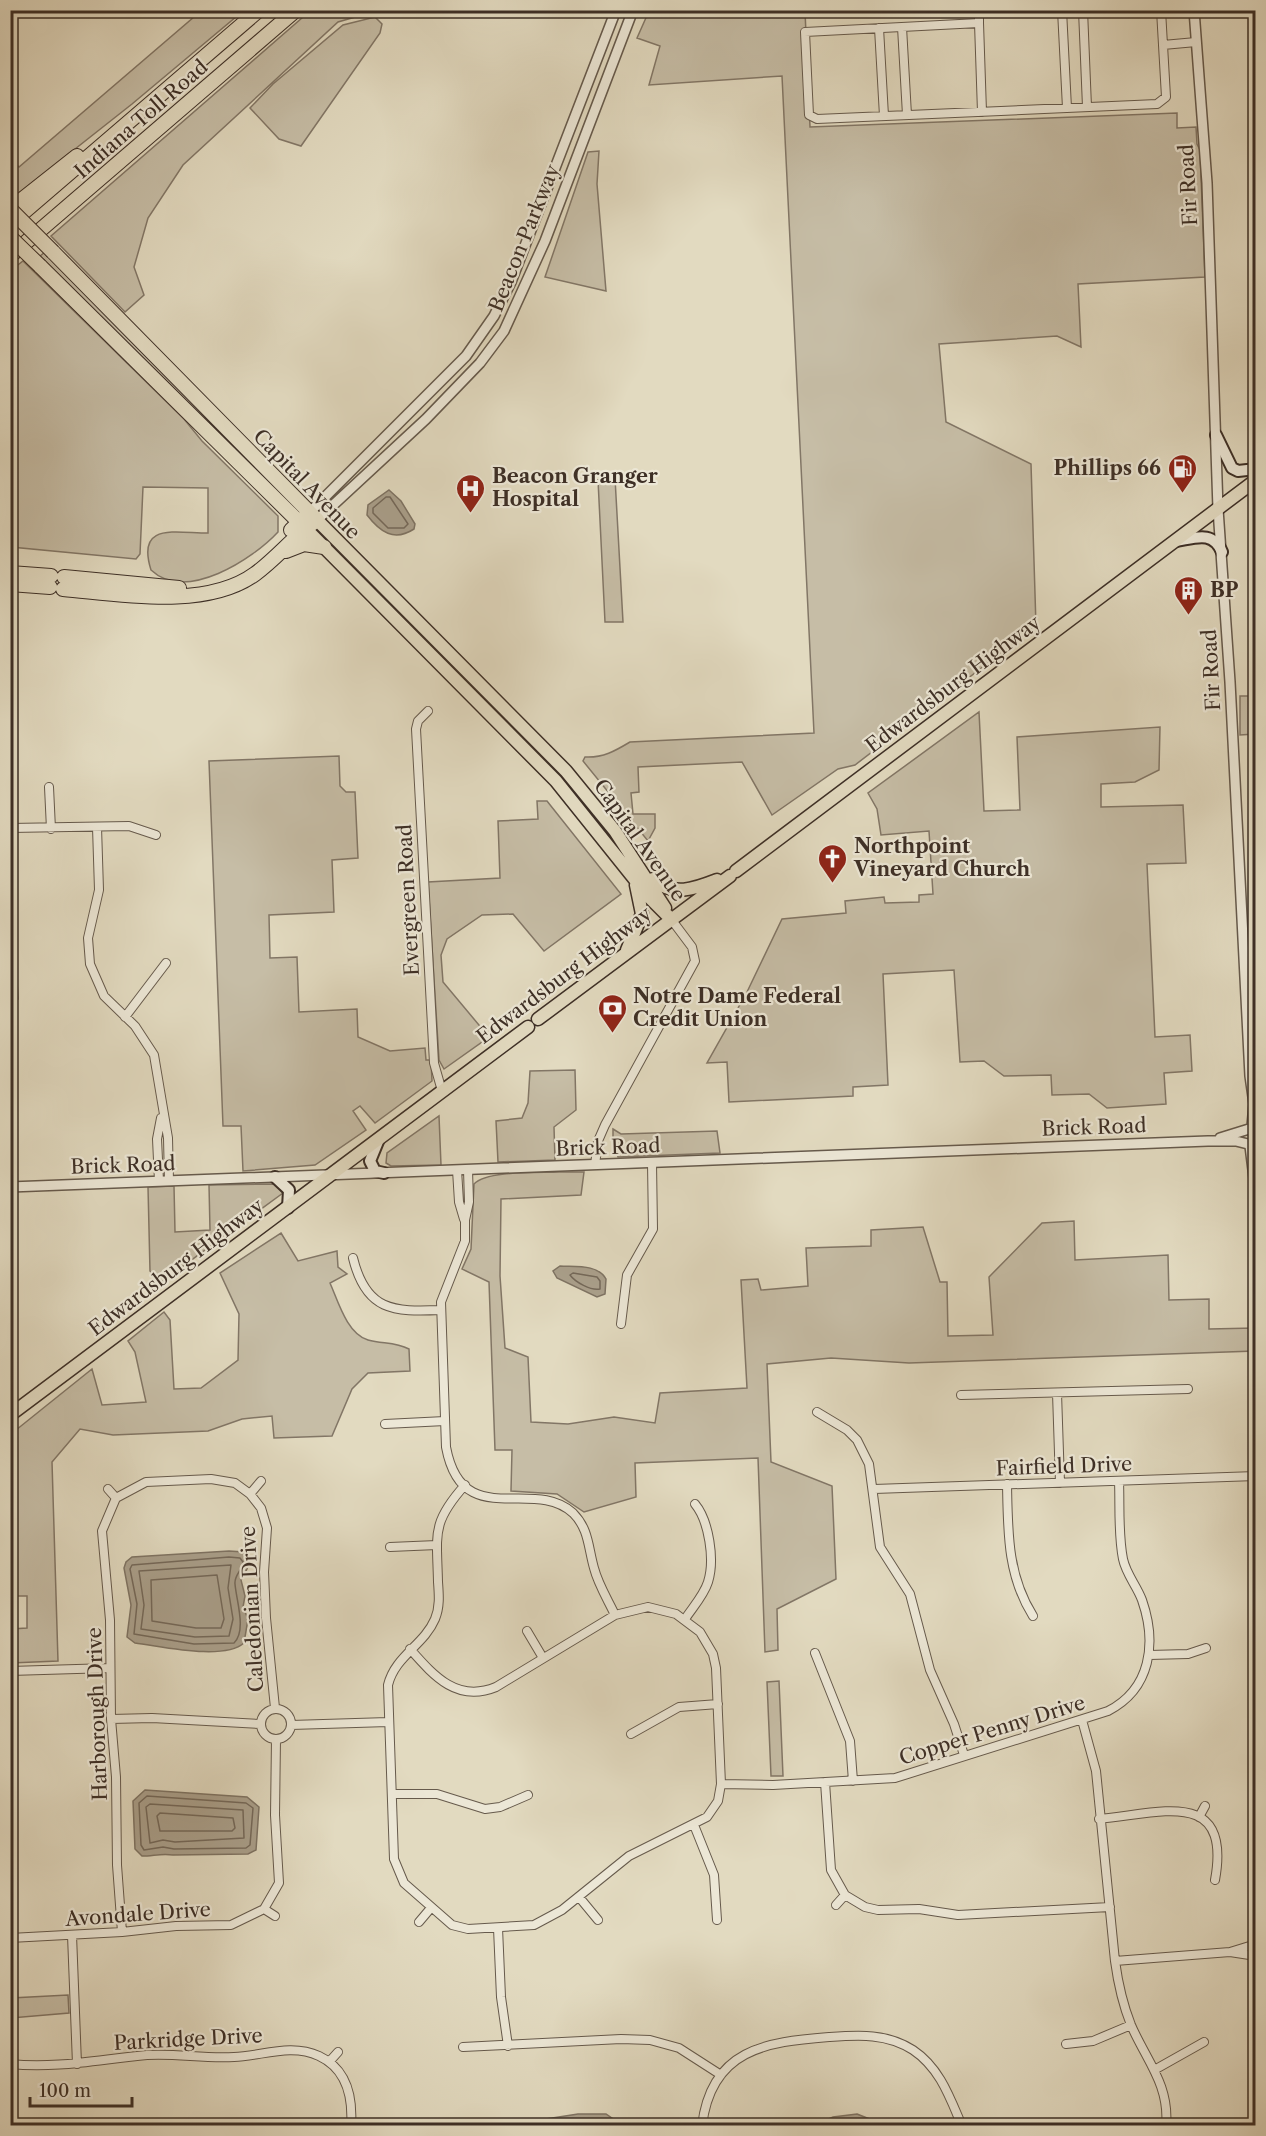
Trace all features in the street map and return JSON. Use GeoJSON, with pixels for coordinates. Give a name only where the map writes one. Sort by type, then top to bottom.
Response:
{"type":"FeatureCollection","features":[{"type":"Feature","properties":{"kind":"highway","name":"Indiana Toll Road"},"geometry":{"type":"LineString","coordinates":[[10,224],[259,10]]}},
{"type":"Feature","properties":{"kind":"highway","name":"Indiana Toll Road"},"geometry":{"type":"LineString","coordinates":[[10,256],[296,10]]}},
{"type":"Feature","properties":{"kind":"highway"},"geometry":{"type":"LineString","coordinates":[[10,209],[128,115],[159,97]]}},
{"type":"Feature","properties":{"kind":"highway","name":"Capital Avenue"},"geometry":{"type":"LineString","coordinates":[[10,209],[307,521]]}},
{"type":"Feature","properties":{"kind":"highway","name":"Capital Avenue"},"geometry":{"type":"LineString","coordinates":[[10,237],[307,521]]}},
{"type":"Feature","properties":{"kind":"highway"},"geometry":{"type":"LineString","coordinates":[[272,560],[307,521]]}},
{"type":"Feature","properties":{"kind":"highway"},"geometry":{"type":"LineString","coordinates":[[10,584],[57,582],[176,588],[214,584],[249,568],[307,521]]}},
{"type":"Feature","properties":{"kind":"highway"},"geometry":{"type":"LineString","coordinates":[[10,573],[57,582],[176,597],[225,589],[245,580],[294,546],[304,544],[324,547]]}},
{"type":"Feature","properties":{"kind":"main road"},"geometry":{"type":"LineString","coordinates":[[1216,435],[1232,468],[1238,471],[1256,469]]}},
{"type":"Feature","properties":{"kind":"main road","name":"Edwardsburg Highway"},"geometry":{"type":"LineString","coordinates":[[10,1415],[1256,480]]}},
{"type":"Feature","properties":{"kind":"main road","name":"Capital Avenue"},"geometry":{"type":"LineString","coordinates":[[307,521],[324,547],[556,781],[637,872]]}},
{"type":"Feature","properties":{"kind":"main road","name":"Capital Avenue"},"geometry":{"type":"LineString","coordinates":[[307,521],[566,771],[598,808],[637,872],[671,919]]}},
{"type":"Feature","properties":{"kind":"main road"},"geometry":{"type":"LineString","coordinates":[[1176,541],[1208,536],[1216,540],[1222,552]]}},
{"type":"Feature","properties":{"kind":"main road"},"geometry":{"type":"LineString","coordinates":[[637,872],[672,891],[698,887],[733,873]]}},
{"type":"Feature","properties":{"kind":"main road"},"geometry":{"type":"LineString","coordinates":[[625,954],[642,914],[637,872]]}},
{"type":"Feature","properties":{"kind":"main road"},"geometry":{"type":"LineString","coordinates":[[380,1138],[370,1161],[375,1171],[384,1173]]}},
{"type":"Feature","properties":{"kind":"main road"},"geometry":{"type":"LineString","coordinates":[[275,1177],[289,1190],[288,1208]]}},
{"type":"Feature","properties":{"kind":"street","name":"Beacon Parkway"},"geometry":{"type":"LineString","coordinates":[[307,521],[453,370],[494,316],[511,282],[616,10]]}},
{"type":"Feature","properties":{"kind":"street","name":"Beacon Parkway"},"geometry":{"type":"LineString","coordinates":[[307,521],[426,419],[480,363],[504,331],[545,241],[633,10]]}},
{"type":"Feature","properties":{"kind":"street"},"geometry":{"type":"LineString","coordinates":[[979,10],[982,112]]}},
{"type":"Feature","properties":{"kind":"street"},"geometry":{"type":"LineString","coordinates":[[1062,10],[1067,108]]}},
{"type":"Feature","properties":{"kind":"street"},"geometry":{"type":"LineString","coordinates":[[1083,10],[1087,107]]}},
{"type":"Feature","properties":{"kind":"street"},"geometry":{"type":"LineString","coordinates":[[979,23],[805,32],[809,115],[817,119],[1156,104],[1166,97],[1161,10]]}},
{"type":"Feature","properties":{"kind":"street","name":"Fir Road"},"geometry":{"type":"LineString","coordinates":[[1194,10],[1207,194],[1218,509],[1254,1114],[1247,1136],[1251,1147]]}},
{"type":"Feature","properties":{"kind":"street"},"geometry":{"type":"LineString","coordinates":[[902,27],[907,115]]}},
{"type":"Feature","properties":{"kind":"street"},"geometry":{"type":"LineString","coordinates":[[879,28],[884,116]]}},
{"type":"Feature","properties":{"kind":"street"},"geometry":{"type":"LineString","coordinates":[[1163,45],[1196,42]]}},
{"type":"Feature","properties":{"kind":"street","name":"Evergreen Road"},"geometry":{"type":"LineString","coordinates":[[428,711],[418,721],[416,729],[434,1063],[442,1091]]}},
{"type":"Feature","properties":{"kind":"street"},"geometry":{"type":"LineString","coordinates":[[49,787],[51,829]]}},
{"type":"Feature","properties":{"kind":"street"},"geometry":{"type":"LineString","coordinates":[[10,828],[129,826],[156,835]]}},
{"type":"Feature","properties":{"kind":"street"},"geometry":{"type":"LineString","coordinates":[[97,827],[99,890],[90,927],[88,952],[97,984],[115,1009],[147,1040],[154,1055],[159,1075],[162,1114],[168,1138],[169,1181]]}},
{"type":"Feature","properties":{"kind":"street"},"geometry":{"type":"LineString","coordinates":[[595,1165],[598,1142],[605,1125],[695,961],[692,947],[671,919]]}},
{"type":"Feature","properties":{"kind":"street"},"geometry":{"type":"LineString","coordinates":[[125,1017],[165,963]]}},
{"type":"Feature","properties":{"kind":"street","name":"Fir Road"},"geometry":{"type":"LineString","coordinates":[[1250,1076],[1256,1093]]}},
{"type":"Feature","properties":{"kind":"street"},"geometry":{"type":"LineString","coordinates":[[159,1181],[158,1139],[162,1114]]}},
{"type":"Feature","properties":{"kind":"street","name":"Brick Road"},"geometry":{"type":"LineString","coordinates":[[1208,1141],[1252,1126]]}},
{"type":"Feature","properties":{"kind":"street","name":"Brick Road"},"geometry":{"type":"LineString","coordinates":[[10,1187],[1208,1141],[1236,1141],[1251,1147]]}},
{"type":"Feature","properties":{"kind":"street"},"geometry":{"type":"LineString","coordinates":[[1251,1147],[1255,1187]]}},
{"type":"Feature","properties":{"kind":"street"},"geometry":{"type":"LineString","coordinates":[[621,1324],[627,1275],[653,1229],[652,1163]]}},
{"type":"Feature","properties":{"kind":"street"},"geometry":{"type":"LineString","coordinates":[[457,1170],[459,1202],[465,1220]]}},
{"type":"Feature","properties":{"kind":"street"},"geometry":{"type":"LineString","coordinates":[[468,1170],[469,1202],[463,1249],[442,1294],[448,1456],[455,1473],[465,1485],[478,1494],[497,1499],[553,1502],[573,1514],[587,1534],[596,1575],[615,1615]]}},
{"type":"Feature","properties":{"kind":"street"},"geometry":{"type":"LineString","coordinates":[[353,1258],[363,1287],[380,1303],[403,1311],[441,1310]]}},
{"type":"Feature","properties":{"kind":"street"},"geometry":{"type":"LineString","coordinates":[[961,1395],[1188,1389]]}},
{"type":"Feature","properties":{"kind":"street"},"geometry":{"type":"LineString","coordinates":[[1057,1393],[1060,1483]]}},
{"type":"Feature","properties":{"kind":"street"},"geometry":{"type":"LineString","coordinates":[[818,1412],[835,1421],[856,1440],[869,1464],[880,1547],[910,1594],[930,1670],[954,1724],[964,1755]]}},
{"type":"Feature","properties":{"kind":"street"},"geometry":{"type":"LineString","coordinates":[[385,1424],[445,1421]]}},
{"type":"Feature","properties":{"kind":"street","name":"Fairfield Drive"},"geometry":{"type":"LineString","coordinates":[[874,1489],[1256,1476]]}},
{"type":"Feature","properties":{"kind":"street"},"geometry":{"type":"LineString","coordinates":[[108,1489],[116,1498],[146,1482],[211,1479],[234,1483],[250,1494],[261,1481]]}},
{"type":"Feature","properties":{"kind":"street"},"geometry":{"type":"LineString","coordinates":[[1119,1481],[1123,1560],[1142,1599],[1149,1655],[1188,1654],[1206,1648]]}},
{"type":"Feature","properties":{"kind":"street"},"geometry":{"type":"LineString","coordinates":[[1007,1484],[1011,1560],[1019,1590],[1033,1616]]}},
{"type":"Feature","properties":{"kind":"street"},"geometry":{"type":"LineString","coordinates":[[410,1649],[441,1682],[465,1692],[483,1691],[496,1687],[615,1615],[648,1607],[669,1611],[686,1619],[700,1632],[713,1654],[718,1704],[721,1784],[718,1801],[713,1810],[694,1825],[629,1856],[579,1897],[542,1922],[527,1926],[459,1928],[430,1909],[404,1884],[396,1868],[387,1695],[390,1677],[398,1662],[410,1649],[428,1631],[438,1610],[438,1527],[443,1511],[465,1485]]}},
{"type":"Feature","properties":{"kind":"street","name":"Caledonian Drive"},"geometry":{"type":"LineString","coordinates":[[250,1494],[261,1508],[267,1528],[264,1572],[274,1708]]}},
{"type":"Feature","properties":{"kind":"street","name":"Harborough Drive"},"geometry":{"type":"LineString","coordinates":[[116,1498],[102,1530],[107,1575],[111,1719],[116,1777],[117,1865],[122,1932]]}},
{"type":"Feature","properties":{"kind":"street"},"geometry":{"type":"LineString","coordinates":[[686,1619],[705,1589],[710,1576],[706,1520],[695,1504]]}},
{"type":"Feature","properties":{"kind":"street"},"geometry":{"type":"LineString","coordinates":[[390,1547],[437,1545]]}},
{"type":"Feature","properties":{"kind":"street"},"geometry":{"type":"LineString","coordinates":[[527,1631],[543,1658]]}},
{"type":"Feature","properties":{"kind":"street"},"geometry":{"type":"LineString","coordinates":[[815,1653],[850,1742],[853,1781]]}},
{"type":"Feature","properties":{"kind":"street","name":"Copper Penny Drive"},"geometry":{"type":"LineString","coordinates":[[721,1784],[895,1778],[1108,1711],[1134,1692],[1145,1675],[1149,1655]]}},
{"type":"Feature","properties":{"kind":"street"},"geometry":{"type":"LineString","coordinates":[[10,1671],[110,1668]]}},
{"type":"Feature","properties":{"kind":"street"},"geometry":{"type":"LineString","coordinates":[[631,1734],[679,1707],[718,1704]]}},
{"type":"Feature","properties":{"kind":"street"},"geometry":{"type":"LineString","coordinates":[[274,1708],[286,1713],[291,1725],[286,1735],[276,1739],[265,1735],[260,1724],[264,1713],[274,1708]]}},
{"type":"Feature","properties":{"kind":"street"},"geometry":{"type":"LineString","coordinates":[[111,1719],[152,1718],[207,1723],[260,1724]]}},
{"type":"Feature","properties":{"kind":"street"},"geometry":{"type":"LineString","coordinates":[[1082,1720],[1094,1760],[1115,1961],[1131,2025],[1156,2069],[1166,2099],[1166,2126]]}},
{"type":"Feature","properties":{"kind":"street"},"geometry":{"type":"LineString","coordinates":[[291,1725],[388,1722]]}},
{"type":"Feature","properties":{"kind":"street"},"geometry":{"type":"LineString","coordinates":[[275,1916],[264,1909],[279,1883],[275,1815],[276,1739]]}},
{"type":"Feature","properties":{"kind":"street"},"geometry":{"type":"LineString","coordinates":[[825,1782],[829,1859],[835,1880],[845,1895],[855,1902],[878,1910],[919,1909],[949,1915],[1110,1907]]}},
{"type":"Feature","properties":{"kind":"street"},"geometry":{"type":"LineString","coordinates":[[392,1794],[437,1794],[485,1809],[500,1807],[528,1795]]}},
{"type":"Feature","properties":{"kind":"street"},"geometry":{"type":"LineString","coordinates":[[1199,1817],[1205,1806]]}},
{"type":"Feature","properties":{"kind":"street"},"geometry":{"type":"LineString","coordinates":[[1099,1819],[1144,1815],[1170,1809],[1186,1811],[1199,1817],[1209,1824],[1218,1842],[1219,1863],[1215,1880]]}},
{"type":"Feature","properties":{"kind":"street"},"geometry":{"type":"LineString","coordinates":[[694,1825],[714,1875],[717,1920]]}},
{"type":"Feature","properties":{"kind":"street"},"geometry":{"type":"LineString","coordinates":[[836,1905],[845,1895]]}},
{"type":"Feature","properties":{"kind":"street"},"geometry":{"type":"LineString","coordinates":[[579,1897],[598,1920]]}},
{"type":"Feature","properties":{"kind":"street","name":"Avondale Drive"},"geometry":{"type":"LineString","coordinates":[[10,1938],[122,1932],[176,1926],[231,1925],[264,1909]]}},
{"type":"Feature","properties":{"kind":"street"},"geometry":{"type":"LineString","coordinates":[[418,1922],[430,1909]]}},
{"type":"Feature","properties":{"kind":"street"},"geometry":{"type":"LineString","coordinates":[[498,1928],[501,1997],[508,2046]]}},
{"type":"Feature","properties":{"kind":"street"},"geometry":{"type":"LineString","coordinates":[[72,1935],[77,2064]]}},
{"type":"Feature","properties":{"kind":"street"},"geometry":{"type":"LineString","coordinates":[[1115,1961],[1230,1952],[1256,1944]]}},
{"type":"Feature","properties":{"kind":"street"},"geometry":{"type":"LineString","coordinates":[[1230,1952],[1256,1956]]}},
{"type":"Feature","properties":{"kind":"street"},"geometry":{"type":"LineString","coordinates":[[1066,2044],[1093,2041],[1131,2025]]}},
{"type":"Feature","properties":{"kind":"street"},"geometry":{"type":"LineString","coordinates":[[702,2126],[706,2103],[721,2075],[747,2053],[769,2043],[866,2035],[902,2044],[922,2057],[938,2075],[962,2126]]}},
{"type":"Feature","properties":{"kind":"street"},"geometry":{"type":"LineString","coordinates":[[463,2047],[621,2039],[650,2040],[679,2048],[721,2075]]}},
{"type":"Feature","properties":{"kind":"street"},"geometry":{"type":"LineString","coordinates":[[1156,2069],[1204,2042]]}},
{"type":"Feature","properties":{"kind":"street","name":"Parkridge Drive"},"geometry":{"type":"LineString","coordinates":[[10,2064],[77,2064],[149,2055],[230,2058],[283,2050],[308,2053],[329,2062]]}},
{"type":"Feature","properties":{"kind":"street"},"geometry":{"type":"LineString","coordinates":[[338,2052],[329,2062],[348,2086],[352,2107],[351,2126]]}},
{"type":"Feature","properties":{"kind":"shaded area"},"geometry":{"type":"Polygon","coordinates":[[[201,11],[243,11],[132,104],[13,198],[10,159],[19,167],[201,11]]]}},
{"type":"Feature","properties":{"kind":"shaded area"},"geometry":{"type":"Polygon","coordinates":[[[310,11],[376,11],[338,22],[183,165],[148,218],[134,267],[144,295],[125,312],[51,236],[310,11]]]}},
{"type":"Feature","properties":{"kind":"shaded area"},"geometry":{"type":"Polygon","coordinates":[[[649,11],[805,11],[810,127],[1177,113],[1177,128],[1196,127],[1197,144],[1200,150],[1205,277],[1078,284],[1081,347],[1057,336],[939,344],[946,422],[1031,464],[1036,626],[855,765],[838,769],[772,815],[742,762],[638,767],[639,792],[631,793],[633,814],[655,814],[655,828],[648,841],[583,761],[585,757],[603,755],[630,742],[814,733],[782,76],[649,85],[660,46],[637,38],[649,11]]]}},
{"type":"Feature","properties":{"kind":"shaded area"},"geometry":{"type":"Polygon","coordinates":[[[375,17],[382,24],[380,33],[301,146],[279,139],[250,108],[273,84],[343,25],[375,17]]]}},
{"type":"Feature","properties":{"kind":"shaded area"},"geometry":{"type":"Polygon","coordinates":[[[599,151],[597,184],[606,291],[545,277],[588,152],[599,151]]]}},
{"type":"Feature","properties":{"kind":"shaded area"},"geometry":{"type":"Polygon","coordinates":[[[45,252],[208,417],[204,421],[51,268],[40,256],[45,252]]]}},
{"type":"Feature","properties":{"kind":"shaded area"},"geometry":{"type":"Polygon","coordinates":[[[23,261],[184,419],[202,441],[278,516],[278,532],[267,543],[236,565],[218,574],[200,580],[182,582],[165,579],[151,570],[148,555],[149,544],[154,537],[172,532],[208,533],[208,488],[143,487],[140,554],[136,559],[11,547],[10,271],[23,261]]]}},
{"type":"Feature","properties":{"kind":"shaded area"},"geometry":{"type":"Polygon","coordinates":[[[615,478],[623,622],[605,622],[598,480],[615,478]]]}},
{"type":"Feature","properties":{"kind":"shaded area"},"geometry":{"type":"Polygon","coordinates":[[[1240,696],[1255,696],[1255,734],[1240,735],[1240,696]]]}},
{"type":"Feature","properties":{"kind":"shaded area"},"geometry":{"type":"Polygon","coordinates":[[[979,712],[984,811],[1020,810],[1017,737],[1160,727],[1159,770],[1135,782],[1101,784],[1101,807],[1183,805],[1186,863],[1147,864],[1155,1037],[1190,1035],[1192,1071],[1164,1073],[1166,1104],[1107,1108],[1089,1094],[1052,1095],[1051,1075],[1004,1076],[984,1061],[960,1062],[954,970],[883,974],[888,1085],[853,1087],[853,1096],[729,1102],[727,1062],[707,1063],[747,992],[782,919],[846,913],[845,901],[884,897],[885,903],[919,902],[919,895],[933,894],[929,831],[881,835],[877,809],[868,793],[979,712]]]}},
{"type":"Feature","properties":{"kind":"shaded area"},"geometry":{"type":"Polygon","coordinates":[[[339,756],[340,786],[346,792],[355,792],[358,858],[332,860],[334,912],[269,915],[270,958],[297,957],[299,1012],[357,1009],[358,1037],[390,1051],[425,1048],[426,1060],[431,1060],[432,1081],[375,1123],[360,1106],[353,1111],[366,1130],[315,1165],[243,1171],[241,1126],[223,1126],[209,761],[339,756]]]}},
{"type":"Feature","properties":{"kind":"shaded area"},"geometry":{"type":"Polygon","coordinates":[[[537,801],[547,801],[621,894],[544,951],[513,914],[482,915],[447,939],[441,955],[443,982],[489,1037],[444,1069],[439,1060],[428,882],[500,878],[498,821],[538,819],[537,801]]]}},
{"type":"Feature","properties":{"kind":"shaded area"},"geometry":{"type":"Polygon","coordinates":[[[11,874],[18,999],[10,999],[11,874]]]}},
{"type":"Feature","properties":{"kind":"shaded area"},"geometry":{"type":"Polygon","coordinates":[[[575,1070],[576,1110],[554,1127],[555,1160],[498,1162],[496,1121],[522,1118],[528,1103],[530,1071],[575,1070]]]}},
{"type":"Feature","properties":{"kind":"shaded area"},"geometry":{"type":"Polygon","coordinates":[[[439,1116],[441,1165],[391,1166],[386,1163],[387,1153],[439,1116]]]}},
{"type":"Feature","properties":{"kind":"shaded area"},"geometry":{"type":"Polygon","coordinates":[[[613,1129],[621,1134],[717,1131],[720,1153],[618,1157],[613,1143],[613,1129]]]}},
{"type":"Feature","properties":{"kind":"shaded area"},"geometry":{"type":"Polygon","coordinates":[[[584,1172],[581,1195],[501,1199],[500,1276],[505,1348],[528,1357],[531,1422],[568,1424],[614,1417],[655,1423],[660,1393],[747,1388],[741,1280],[758,1279],[761,1290],[808,1286],[806,1248],[871,1246],[871,1230],[923,1227],[940,1282],[947,1282],[948,1336],[993,1335],[989,1277],[1042,1223],[1074,1221],[1075,1260],[1168,1255],[1169,1300],[1209,1299],[1209,1329],[1255,1328],[1255,1351],[909,1363],[831,1358],[767,1364],[771,1462],[832,1486],[836,1579],[777,1609],[778,1650],[765,1652],[758,1458],[635,1463],[636,1497],[584,1512],[557,1494],[511,1491],[512,1450],[495,1450],[489,1282],[462,1269],[471,1249],[474,1184],[490,1176],[502,1174],[584,1172]]]}},
{"type":"Feature","properties":{"kind":"shaded area"},"geometry":{"type":"Polygon","coordinates":[[[275,1184],[283,1193],[160,1283],[150,1271],[148,1187],[174,1186],[175,1232],[210,1230],[209,1185],[275,1184]]]}},
{"type":"Feature","properties":{"kind":"shaded area"},"geometry":{"type":"Polygon","coordinates":[[[281,1233],[298,1261],[337,1251],[338,1267],[347,1274],[330,1283],[349,1324],[361,1337],[368,1340],[409,1349],[410,1371],[368,1373],[352,1389],[332,1436],[274,1438],[272,1416],[242,1419],[208,1431],[113,1435],[80,1429],[52,1462],[58,1661],[11,1663],[11,1629],[27,1628],[27,1596],[11,1596],[11,1434],[92,1369],[102,1405],[146,1402],[135,1352],[128,1341],[164,1312],[170,1320],[174,1389],[201,1388],[238,1360],[239,1314],[220,1273],[281,1233]]]}},
{"type":"Feature","properties":{"kind":"shaded area"},"geometry":{"type":"Polygon","coordinates":[[[779,1681],[783,1776],[771,1776],[767,1682],[779,1681]]]}},
{"type":"Feature","properties":{"kind":"shaded area"},"geometry":{"type":"Polygon","coordinates":[[[68,1995],[69,2013],[11,2018],[11,1998],[68,1995]]]}},
{"type":"Feature","properties":{"kind":"water"},"geometry":{"type":"Polygon","coordinates":[[[389,490],[401,501],[415,524],[414,529],[407,533],[394,535],[388,533],[377,526],[367,515],[368,505],[389,490]]]}},
{"type":"Feature","properties":{"kind":"water"},"geometry":{"type":"Polygon","coordinates":[[[560,1266],[586,1267],[598,1271],[606,1279],[605,1294],[597,1297],[557,1278],[553,1271],[560,1266]]]}},
{"type":"Feature","properties":{"kind":"water"},"geometry":{"type":"Polygon","coordinates":[[[244,1552],[248,1563],[241,1580],[245,1596],[243,1607],[248,1619],[244,1643],[222,1651],[207,1652],[135,1643],[127,1637],[131,1605],[124,1568],[126,1562],[132,1557],[244,1552]]]}},
{"type":"Feature","properties":{"kind":"water"},"geometry":{"type":"Polygon","coordinates":[[[145,1790],[247,1797],[259,1807],[256,1850],[248,1854],[142,1856],[135,1849],[133,1801],[145,1790]]]}},
{"type":"Feature","properties":{"kind":"water"},"geometry":{"type":"Polygon","coordinates":[[[578,2114],[606,2114],[622,2125],[479,2125],[533,2121],[578,2114]]]}},
{"type":"Feature","properties":{"kind":"water"},"geometry":{"type":"Polygon","coordinates":[[[857,2114],[872,2120],[877,2125],[815,2125],[833,2117],[857,2114]]]}},
{"type":"Feature","properties":{"kind":"place","name":"Phillips 66"},"geometry":{"type":"Point","coordinates":[1182,494]}},
{"type":"Feature","properties":{"kind":"place","name":"Beacon Granger Hospital"},"geometry":{"type":"Point","coordinates":[471,514]}},
{"type":"Feature","properties":{"kind":"place","name":"BP"},"geometry":{"type":"Point","coordinates":[1189,616]}},
{"type":"Feature","properties":{"kind":"place","name":"Northpoint Vineyard Church"},"geometry":{"type":"Point","coordinates":[833,884]}},
{"type":"Feature","properties":{"kind":"place","name":"Notre Dame Federal Credit Union"},"geometry":{"type":"Point","coordinates":[612,1034]}}]}
